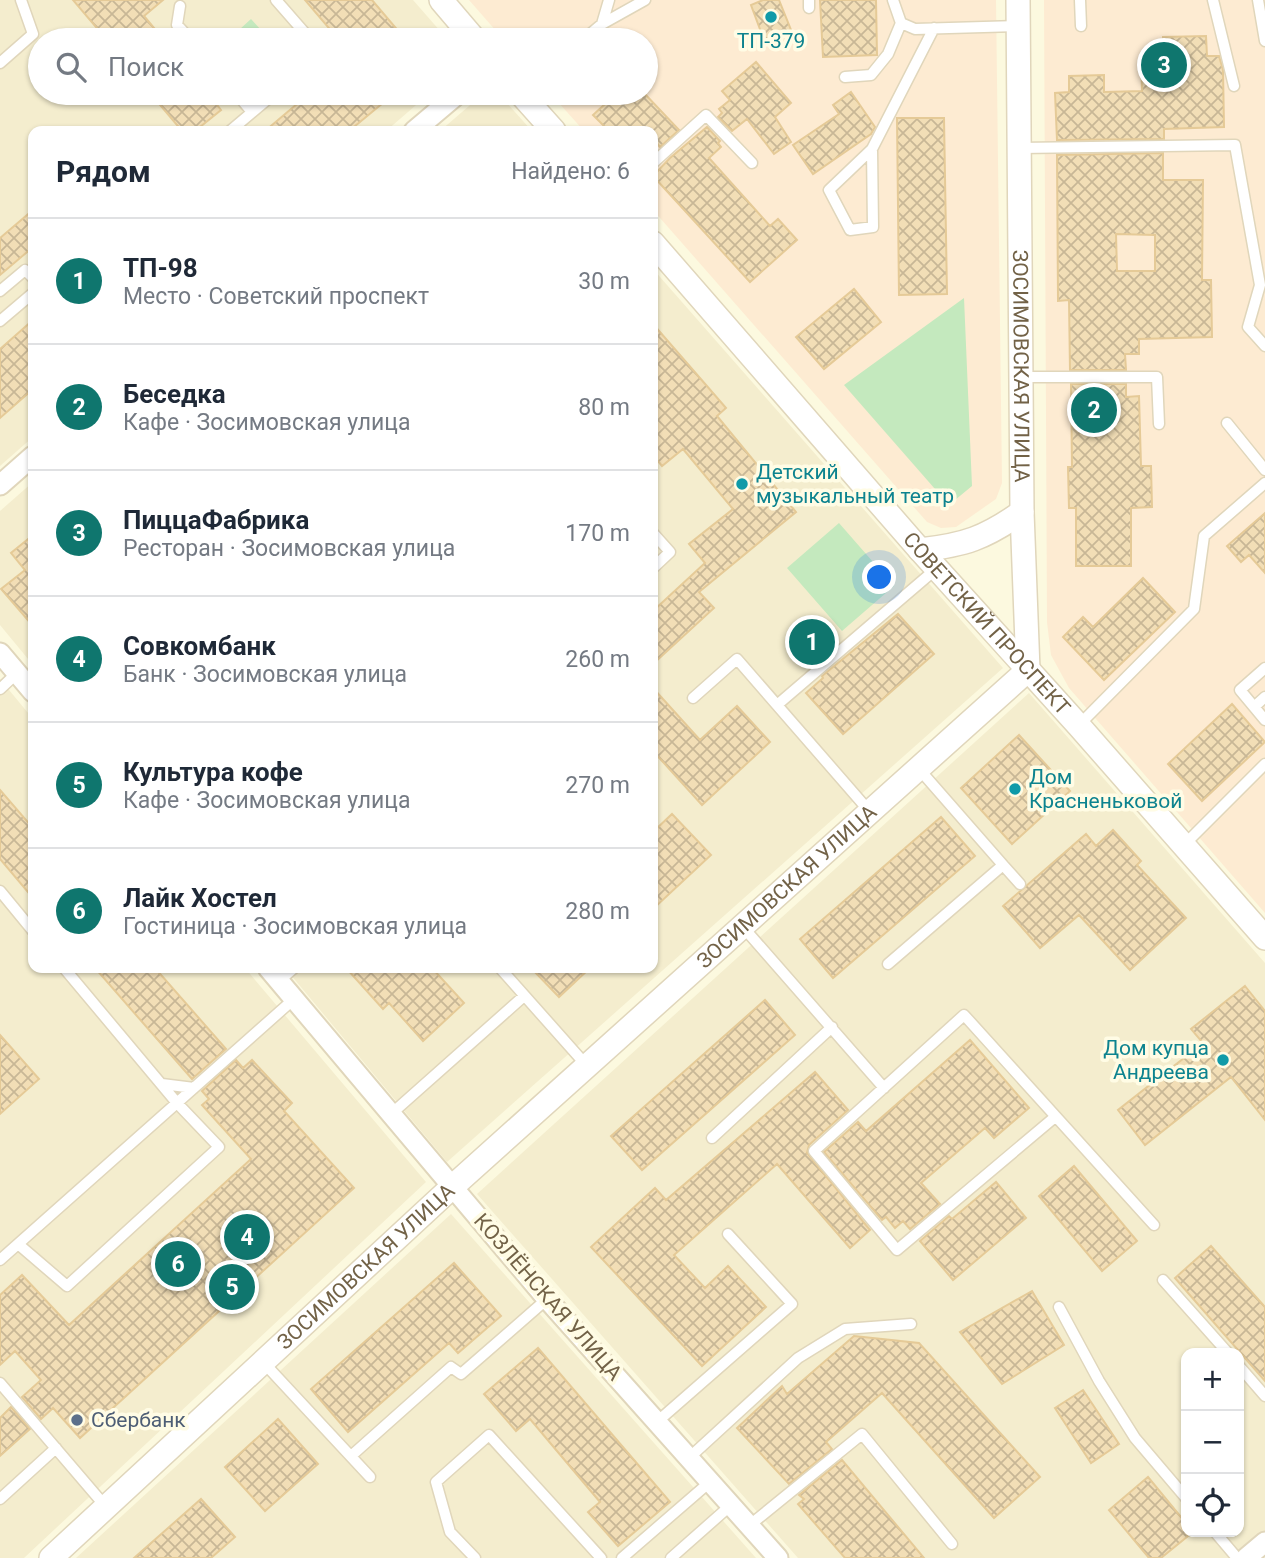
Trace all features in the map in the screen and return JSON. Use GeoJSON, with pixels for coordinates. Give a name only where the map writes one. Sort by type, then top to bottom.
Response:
{"type":"FeatureCollection","features":[{"type":"Feature","properties":{"kind":"street"},"geometry":{"type":"LineString","coordinates":[[440,0],[464,28]]}},
{"type":"Feature","properties":{"kind":"street","name":"ЗОСИМОВСКАЯ УЛИЦА"},"geometry":{"type":"LineString","coordinates":[[51,1558],[452,1188],[1028,670],[1022,512],[1018,0]]}},
{"type":"Feature","properties":{"kind":"street"},"geometry":{"type":"LineString","coordinates":[[420,126],[444,105]]}},
{"type":"Feature","properties":{"kind":"street"},"geometry":{"type":"LineString","coordinates":[[532,105],[550,126]]}},
{"type":"Feature","properties":{"kind":"street","name":"СОВЕТСКИЙ ПРОСПЕКТ"},"geometry":{"type":"LineString","coordinates":[[658,249],[920,550],[1265,938]]}},
{"type":"Feature","properties":{"kind":"street"},"geometry":{"type":"LineString","coordinates":[[0,485],[28,460]]}},
{"type":"Feature","properties":{"kind":"street"},"geometry":{"type":"LineString","coordinates":[[920,550],[974,541],[1022,512]]}},
{"type":"Feature","properties":{"kind":"street"},"geometry":{"type":"LineString","coordinates":[[0,653],[28,686]]}},
{"type":"Feature","properties":{"kind":"street","name":"КОЗЛЁНСКАЯ УЛИЦА"},"geometry":{"type":"LineString","coordinates":[[281,973],[294,999],[452,1188],[547,1299],[778,1558]]}},
{"type":"Feature","properties":{"kind":"street"},"geometry":{"type":"LineString","coordinates":[[1246,1558],[1265,1542]]}},
{"type":"Feature","properties":{"kind":"lane"},"geometry":{"type":"LineString","coordinates":[[21,0],[31,28]]}},
{"type":"Feature","properties":{"kind":"lane"},"geometry":{"type":"LineString","coordinates":[[276,0],[300,28]]}},
{"type":"Feature","properties":{"kind":"lane"},"geometry":{"type":"LineString","coordinates":[[602,24],[609,0]]}},
{"type":"Feature","properties":{"kind":"lane"},"geometry":{"type":"LineString","coordinates":[[597,28],[645,0]]}},
{"type":"Feature","properties":{"kind":"lane"},"geometry":{"type":"LineString","coordinates":[[845,77],[871,75],[888,54],[901,23],[893,0]]}},
{"type":"Feature","properties":{"kind":"lane"},"geometry":{"type":"LineString","coordinates":[[1080,0],[1081,26]]}},
{"type":"Feature","properties":{"kind":"lane"},"geometry":{"type":"LineString","coordinates":[[1213,0],[1234,86]]}},
{"type":"Feature","properties":{"kind":"lane"},"geometry":{"type":"LineString","coordinates":[[1258,0],[1265,41]]}},
{"type":"Feature","properties":{"kind":"lane"},"geometry":{"type":"LineString","coordinates":[[180,6],[177,24],[180,28]]}},
{"type":"Feature","properties":{"kind":"lane"},"geometry":{"type":"LineString","coordinates":[[901,23],[915,29],[1018,26]]}},
{"type":"Feature","properties":{"kind":"lane"},"geometry":{"type":"LineString","coordinates":[[872,149],[873,227],[850,230],[829,190],[872,149],[934,28]]}},
{"type":"Feature","properties":{"kind":"lane"},"geometry":{"type":"LineString","coordinates":[[0,63],[28,38]]}},
{"type":"Feature","properties":{"kind":"lane"},"geometry":{"type":"LineString","coordinates":[[246,105],[252,112]]}},
{"type":"Feature","properties":{"kind":"lane"},"geometry":{"type":"LineString","coordinates":[[236,126],[260,105]]}},
{"type":"Feature","properties":{"kind":"lane"},"geometry":{"type":"LineString","coordinates":[[658,158],[706,115],[752,163]]}},
{"type":"Feature","properties":{"kind":"lane"},"geometry":{"type":"LineString","coordinates":[[1019,148],[1236,145],[1260,285],[1248,327],[1265,346]]}},
{"type":"Feature","properties":{"kind":"lane"},"geometry":{"type":"LineString","coordinates":[[0,291],[25,270],[28,273]]}},
{"type":"Feature","properties":{"kind":"lane"},"geometry":{"type":"LineString","coordinates":[[0,321],[28,297]]}},
{"type":"Feature","properties":{"kind":"lane"},"geometry":{"type":"LineString","coordinates":[[1021,377],[1157,377],[1158,424]]}},
{"type":"Feature","properties":{"kind":"lane"},"geometry":{"type":"LineString","coordinates":[[1227,423],[1265,470]]}},
{"type":"Feature","properties":{"kind":"lane"},"geometry":{"type":"LineString","coordinates":[[1079,726],[1194,609],[1204,536],[1265,483]]}},
{"type":"Feature","properties":{"kind":"lane"},"geometry":{"type":"LineString","coordinates":[[658,539],[670,552],[658,563]]}},
{"type":"Feature","properties":{"kind":"lane"},"geometry":{"type":"LineString","coordinates":[[777,705],[937,569]]}},
{"type":"Feature","properties":{"kind":"lane"},"geometry":{"type":"LineString","coordinates":[[693,698],[737,659],[870,813]]}},
{"type":"Feature","properties":{"kind":"lane"},"geometry":{"type":"LineString","coordinates":[[1265,668],[1240,690],[1265,720]]}},
{"type":"Feature","properties":{"kind":"lane"},"geometry":{"type":"LineString","coordinates":[[0,689],[17,673]]}},
{"type":"Feature","properties":{"kind":"lane"},"geometry":{"type":"LineString","coordinates":[[1254,707],[1265,697]]}},
{"type":"Feature","properties":{"kind":"lane"},"geometry":{"type":"LineString","coordinates":[[1184,846],[1265,764]]}},
{"type":"Feature","properties":{"kind":"lane"},"geometry":{"type":"LineString","coordinates":[[919,769],[1020,884]]}},
{"type":"Feature","properties":{"kind":"lane"},"geometry":{"type":"LineString","coordinates":[[888,964],[1003,864]]}},
{"type":"Feature","properties":{"kind":"lane"},"geometry":{"type":"LineString","coordinates":[[0,891],[28,925]]}},
{"type":"Feature","properties":{"kind":"lane"},"geometry":{"type":"LineString","coordinates":[[743,927],[884,1088]]}},
{"type":"Feature","properties":{"kind":"lane"},"geometry":{"type":"LineString","coordinates":[[18,1244],[67,1286],[219,1147],[177,1103],[68,973]]}},
{"type":"Feature","properties":{"kind":"lane"},"geometry":{"type":"LineString","coordinates":[[504,973],[587,1067]]}},
{"type":"Feature","properties":{"kind":"lane"},"geometry":{"type":"LineString","coordinates":[[390,1115],[524,996]]}},
{"type":"Feature","properties":{"kind":"lane"},"geometry":{"type":"LineString","coordinates":[[0,1259],[294,999]]}},
{"type":"Feature","properties":{"kind":"lane"},"geometry":{"type":"LineString","coordinates":[[1055,1116],[897,1250],[814,1151],[964,1015],[1154,1225]]}},
{"type":"Feature","properties":{"kind":"lane"},"geometry":{"type":"LineString","coordinates":[[712,1138],[831,1027]]}},
{"type":"Feature","properties":{"kind":"lane"},"geometry":{"type":"LineString","coordinates":[[162,1084],[194,1088]]}},
{"type":"Feature","properties":{"kind":"lane"},"geometry":{"type":"LineString","coordinates":[[658,1421],[792,1304],[728,1234]]}},
{"type":"Feature","properties":{"kind":"lane"},"geometry":{"type":"LineString","coordinates":[[1163,1280],[1224,1348]]}},
{"type":"Feature","properties":{"kind":"lane"},"geometry":{"type":"LineString","coordinates":[[351,1456],[451,1367],[461,1374],[547,1299]]}},
{"type":"Feature","properties":{"kind":"lane"},"geometry":{"type":"LineString","coordinates":[[1059,1307],[1099,1381],[1135,1438],[1181,1492]]}},
{"type":"Feature","properties":{"kind":"lane"},"geometry":{"type":"LineString","coordinates":[[690,1457],[798,1359],[845,1329],[911,1324]]}},
{"type":"Feature","properties":{"kind":"lane"},"geometry":{"type":"LineString","coordinates":[[263,1362],[370,1477]]}},
{"type":"Feature","properties":{"kind":"lane"},"geometry":{"type":"LineString","coordinates":[[1244,1372],[1265,1396]]}},
{"type":"Feature","properties":{"kind":"lane"},"geometry":{"type":"LineString","coordinates":[[0,1383],[106,1507]]}},
{"type":"Feature","properties":{"kind":"lane"},"geometry":{"type":"LineString","coordinates":[[475,1558],[450,1532],[436,1482],[489,1434],[601,1558]]}},
{"type":"Feature","properties":{"kind":"lane"},"geometry":{"type":"LineString","coordinates":[[750,1525],[862,1434],[952,1544]]}},
{"type":"Feature","properties":{"kind":"lane"},"geometry":{"type":"LineString","coordinates":[[0,1499],[56,1448]]}},
{"type":"Feature","properties":{"kind":"lane"},"geometry":{"type":"LineString","coordinates":[[622,1558],[711,1481]]}},
{"type":"Feature","properties":{"kind":"lane"},"geometry":{"type":"LineString","coordinates":[[671,1558],[732,1505]]}},
{"type":"Feature","properties":{"kind":"lane"},"geometry":{"type":"LineString","coordinates":[[1219,1537],[1237,1558]]}},
{"type":"Feature","properties":{"kind":"shaded area"},"geometry":{"type":"Polygon","coordinates":[[[0,0],[413,0],[438,28],[28,28],[28,105],[416,105],[392,126],[28,126],[28,441],[0,466],[0,0]]]}},
{"type":"Feature","properties":{"kind":"shaded area"},"geometry":{"type":"Polygon","coordinates":[[[469,0],[996,0],[1002,483],[996,499],[956,527],[941,528],[927,522],[658,216],[658,126],[580,126],[561,105],[658,105],[658,28],[494,28],[469,0]]]}},
{"type":"Feature","properties":{"kind":"shaded area"},"geometry":{"type":"Polygon","coordinates":[[[1044,0],[1265,0],[1265,913],[1069,688],[1051,655],[1047,622],[1044,0]]]}},
{"type":"Feature","properties":{"kind":"shaded area"},"geometry":{"type":"Polygon","coordinates":[[[470,105],[509,105],[528,126],[446,126],[470,105]]]}},
{"type":"Feature","properties":{"kind":"shaded area"},"geometry":{"type":"Polygon","coordinates":[[[658,275],[1003,668],[447,1162],[289,973],[658,973],[658,275]]]}},
{"type":"Feature","properties":{"kind":"shaded area"},"geometry":{"type":"Polygon","coordinates":[[[28,486],[28,659],[0,625],[0,511],[28,486]]]}},
{"type":"Feature","properties":{"kind":"shaded area"},"geometry":{"type":"Polygon","coordinates":[[[0,679],[28,713],[28,973],[249,973],[426,1182],[24,1558],[0,1558],[0,679]]]}},
{"type":"Feature","properties":{"kind":"shaded area"},"geometry":{"type":"Polygon","coordinates":[[[1029,693],[1265,963],[1265,1534],[1236,1558],[798,1558],[477,1194],[1029,693]]]}},
{"type":"Feature","properties":{"kind":"shaded area"},"geometry":{"type":"Polygon","coordinates":[[[451,1214],[756,1558],[76,1558],[451,1214]]]}},
{"type":"Feature","properties":{"kind":"green space"},"geometry":{"type":"Polygon","coordinates":[[[251,19],[259,28],[241,28],[251,19]]]}},
{"type":"Feature","properties":{"kind":"green space"},"geometry":{"type":"Polygon","coordinates":[[[964,298],[972,486],[949,505],[844,385],[964,298]]]}},
{"type":"Feature","properties":{"kind":"green space"},"geometry":{"type":"Polygon","coordinates":[[[839,523],[894,586],[842,631],[787,568],[839,523]]]}},
{"type":"Feature","properties":{"kind":"building"},"geometry":{"type":"Polygon","coordinates":[[[73,0],[163,0],[144,16],[154,28],[97,28],[73,0]]]}},
{"type":"Feature","properties":{"kind":"building"},"geometry":{"type":"Polygon","coordinates":[[[305,0],[372,0],[396,28],[329,28],[305,0]]]}},
{"type":"Feature","properties":{"kind":"building","name":"ТП-379"},"geometry":{"type":"Polygon","coordinates":[[[763,0],[779,0],[791,30],[764,40],[751,5],[763,0]]]}},
{"type":"Feature","properties":{"kind":"building"},"geometry":{"type":"Polygon","coordinates":[[[820,0],[876,0],[877,55],[823,57],[820,0]]]}},
{"type":"Feature","properties":{"kind":"building"},"geometry":{"type":"Polygon","coordinates":[[[1206,36],[1207,56],[1219,56],[1223,70],[1224,127],[1164,129],[1164,139],[1057,140],[1055,93],[1069,92],[1069,76],[1104,75],[1104,92],[1142,91],[1141,57],[1163,57],[1163,37],[1206,36]]]}},
{"type":"Feature","properties":{"kind":"building"},"geometry":{"type":"Polygon","coordinates":[[[756,62],[791,103],[775,117],[791,142],[774,154],[747,119],[732,131],[718,117],[722,113],[719,109],[730,100],[722,91],[756,62]]]}},
{"type":"Feature","properties":{"kind":"building"},"geometry":{"type":"Polygon","coordinates":[[[851,92],[875,127],[871,134],[813,174],[793,145],[839,114],[833,105],[851,92]]]}},
{"type":"Feature","properties":{"kind":"building"},"geometry":{"type":"Polygon","coordinates":[[[160,105],[217,105],[221,110],[201,126],[178,126],[160,105]]]}},
{"type":"Feature","properties":{"kind":"building"},"geometry":{"type":"Polygon","coordinates":[[[296,105],[380,105],[355,126],[271,126],[296,105]]]}},
{"type":"Feature","properties":{"kind":"building"},"geometry":{"type":"Polygon","coordinates":[[[604,105],[655,105],[679,130],[660,147],[658,126],[604,126],[593,115],[604,105]]]}},
{"type":"Feature","properties":{"kind":"building"},"geometry":{"type":"Polygon","coordinates":[[[897,118],[944,118],[947,294],[899,295],[897,118]]]}},
{"type":"Feature","properties":{"kind":"building"},"geometry":{"type":"Polygon","coordinates":[[[707,127],[720,141],[718,143],[721,147],[709,158],[770,226],[778,219],[797,240],[750,282],[658,181],[658,171],[707,127]]]}},
{"type":"Feature","properties":{"kind":"building"},"geometry":{"type":"Polygon","coordinates":[[[1163,153],[1163,180],[1203,180],[1202,280],[1211,280],[1212,337],[1139,339],[1139,354],[1125,354],[1126,370],[1070,370],[1069,300],[1058,301],[1057,155],[1163,153]],[[1116,234],[1117,271],[1155,271],[1155,235],[1116,234]]]}},
{"type":"Feature","properties":{"kind":"building"},"geometry":{"type":"Polygon","coordinates":[[[28,214],[28,251],[0,275],[0,238],[28,214]]]}},
{"type":"Feature","properties":{"kind":"building"},"geometry":{"type":"Polygon","coordinates":[[[854,289],[881,322],[824,369],[796,337],[854,289]]]}},
{"type":"Feature","properties":{"kind":"building"},"geometry":{"type":"Polygon","coordinates":[[[28,324],[28,393],[0,418],[0,349],[28,324]]]}},
{"type":"Feature","properties":{"kind":"building"},"geometry":{"type":"Polygon","coordinates":[[[658,330],[726,408],[717,416],[796,512],[699,592],[714,608],[658,659],[658,606],[705,563],[689,544],[733,509],[683,449],[662,466],[658,461],[658,330]]]}},
{"type":"Feature","properties":{"kind":"building"},"geometry":{"type":"Polygon","coordinates":[[[1071,384],[1126,384],[1126,397],[1139,396],[1141,466],[1151,466],[1152,507],[1131,508],[1131,566],[1076,566],[1076,508],[1069,508],[1068,467],[1072,467],[1071,384]]]}},
{"type":"Feature","properties":{"kind":"building"},"geometry":{"type":"Polygon","coordinates":[[[1265,513],[1265,573],[1249,555],[1241,562],[1227,546],[1265,513]]]}},
{"type":"Feature","properties":{"kind":"building"},"geometry":{"type":"Polygon","coordinates":[[[28,539],[28,620],[1,589],[25,570],[11,553],[28,539]]]}},
{"type":"Feature","properties":{"kind":"building"},"geometry":{"type":"Polygon","coordinates":[[[1143,578],[1175,612],[1104,680],[1063,637],[1083,617],[1093,627],[1143,578]]]}},
{"type":"Feature","properties":{"kind":"building"},"geometry":{"type":"Polygon","coordinates":[[[898,614],[934,654],[843,734],[806,693],[822,676],[898,614]]]}},
{"type":"Feature","properties":{"kind":"building"},"geometry":{"type":"Polygon","coordinates":[[[816,629],[831,649],[813,664],[797,643],[816,629]]]}},
{"type":"Feature","properties":{"kind":"building"},"geometry":{"type":"Polygon","coordinates":[[[658,694],[700,740],[737,706],[770,742],[702,805],[658,757],[658,694]]]}},
{"type":"Feature","properties":{"kind":"building"},"geometry":{"type":"Polygon","coordinates":[[[1232,704],[1265,742],[1202,801],[1168,764],[1232,704]]]}},
{"type":"Feature","properties":{"kind":"building","name":"Дом Красненьковой"},"geometry":{"type":"Polygon","coordinates":[[[1019,735],[1070,791],[1012,844],[961,788],[1019,735]]]}},
{"type":"Feature","properties":{"kind":"building"},"geometry":{"type":"Polygon","coordinates":[[[0,790],[28,822],[28,892],[0,859],[0,790]]]}},
{"type":"Feature","properties":{"kind":"building"},"geometry":{"type":"Polygon","coordinates":[[[672,814],[711,855],[658,904],[658,827],[672,814]]]}},
{"type":"Feature","properties":{"kind":"building"},"geometry":{"type":"Polygon","coordinates":[[[941,817],[975,856],[833,978],[800,939],[941,817]]]}},
{"type":"Feature","properties":{"kind":"building"},"geometry":{"type":"Polygon","coordinates":[[[1113,830],[1141,861],[1137,865],[1186,918],[1130,970],[1079,915],[1040,948],[1003,906],[1086,834],[1096,846],[1113,830]]]}},
{"type":"Feature","properties":{"kind":"building"},"geometry":{"type":"Polygon","coordinates":[[[99,973],[159,973],[226,1049],[192,1079],[99,973]]]}},
{"type":"Feature","properties":{"kind":"building"},"geometry":{"type":"Polygon","coordinates":[[[351,973],[437,973],[464,1003],[423,1041],[389,1003],[383,1009],[351,973]]]}},
{"type":"Feature","properties":{"kind":"building"},"geometry":{"type":"Polygon","coordinates":[[[536,973],[585,973],[559,997],[536,973]]]}},
{"type":"Feature","properties":{"kind":"building","name":"Дом купца Андреева"},"geometry":{"type":"Polygon","coordinates":[[[1245,986],[1265,1011],[1265,1120],[1231,1077],[1145,1145],[1118,1110],[1203,1043],[1191,1029],[1245,986]]]}},
{"type":"Feature","properties":{"kind":"building"},"geometry":{"type":"Polygon","coordinates":[[[765,1000],[795,1035],[642,1170],[611,1136],[765,1000]]]}},
{"type":"Feature","properties":{"kind":"building"},"geometry":{"type":"Polygon","coordinates":[[[0,1035],[39,1079],[0,1114],[0,1035]]]}},
{"type":"Feature","properties":{"kind":"building"},"geometry":{"type":"Polygon","coordinates":[[[970,1040],[1029,1108],[994,1138],[985,1128],[921,1183],[940,1204],[910,1229],[903,1221],[895,1228],[886,1217],[882,1220],[824,1152],[858,1122],[866,1131],[970,1040]]]}},
{"type":"Feature","properties":{"kind":"building"},"geometry":{"type":"Polygon","coordinates":[[[236,1060],[243,1068],[252,1060],[292,1103],[284,1111],[354,1188],[80,1438],[53,1408],[41,1419],[22,1397],[41,1380],[15,1351],[0,1365],[0,1295],[22,1275],[69,1325],[251,1159],[202,1105],[209,1099],[202,1091],[236,1060]]]}},
{"type":"Feature","properties":{"kind":"building"},"geometry":{"type":"Polygon","coordinates":[[[815,1072],[848,1110],[809,1145],[807,1153],[870,1230],[850,1248],[777,1164],[674,1255],[705,1288],[728,1266],[766,1307],[702,1366],[591,1247],[655,1188],[666,1200],[815,1072]]]}},
{"type":"Feature","properties":{"kind":"building"},"geometry":{"type":"Polygon","coordinates":[[[1074,1166],[1137,1241],[1102,1271],[1039,1196],[1074,1166]]]}},
{"type":"Feature","properties":{"kind":"building"},"geometry":{"type":"Polygon","coordinates":[[[996,1182],[1026,1218],[953,1280],[920,1241],[949,1216],[952,1219],[996,1182]]]}},
{"type":"Feature","properties":{"kind":"building"},"geometry":{"type":"Polygon","coordinates":[[[1211,1246],[1265,1307],[1265,1381],[1244,1357],[1244,1348],[1236,1348],[1175,1278],[1211,1246]]]}},
{"type":"Feature","properties":{"kind":"building"},"geometry":{"type":"Polygon","coordinates":[[[454,1263],[501,1316],[458,1353],[449,1343],[348,1432],[311,1389],[454,1263]]]}},
{"type":"Feature","properties":{"kind":"building"},"geometry":{"type":"Polygon","coordinates":[[[1032,1291],[1064,1345],[1002,1384],[960,1332],[1032,1291]]]}},
{"type":"Feature","properties":{"kind":"building"},"geometry":{"type":"Polygon","coordinates":[[[854,1336],[919,1343],[1040,1477],[994,1518],[882,1393],[826,1442],[832,1449],[789,1484],[737,1428],[782,1386],[787,1394],[854,1336]]]}},
{"type":"Feature","properties":{"kind":"building"},"geometry":{"type":"Polygon","coordinates":[[[538,1348],[670,1502],[618,1546],[588,1512],[600,1502],[530,1419],[516,1431],[484,1394],[538,1348]]]}},
{"type":"Feature","properties":{"kind":"building"},"geometry":{"type":"Polygon","coordinates":[[[1083,1390],[1119,1444],[1091,1463],[1055,1408],[1083,1390]]]}},
{"type":"Feature","properties":{"kind":"building"},"geometry":{"type":"Polygon","coordinates":[[[11,1407],[30,1429],[0,1456],[0,1418],[11,1407]]]}},
{"type":"Feature","properties":{"kind":"building"},"geometry":{"type":"Polygon","coordinates":[[[278,1419],[318,1464],[265,1511],[225,1467],[278,1419]]]}},
{"type":"Feature","properties":{"kind":"building"},"geometry":{"type":"Polygon","coordinates":[[[842,1460],[924,1558],[845,1558],[798,1504],[804,1499],[799,1495],[842,1460]]]}},
{"type":"Feature","properties":{"kind":"building"},"geometry":{"type":"Polygon","coordinates":[[[1148,1477],[1181,1517],[1181,1537],[1187,1537],[1161,1558],[1149,1558],[1109,1510],[1148,1477]]]}},
{"type":"Feature","properties":{"kind":"building"},"geometry":{"type":"Polygon","coordinates":[[[201,1499],[235,1537],[211,1558],[134,1558],[201,1499]]]}},
{"type":"Feature","properties":{"kind":"place","name":"ТП-379"},"geometry":{"type":"Point","coordinates":[771,17]}},
{"type":"Feature","properties":{"kind":"place","name":"ПиццаФабрика"},"geometry":{"type":"Point","coordinates":[1164,65]}},
{"type":"Feature","properties":{"kind":"place","name":"Беседка"},"geometry":{"type":"Point","coordinates":[1094,410]}},
{"type":"Feature","properties":{"kind":"place","name":"Детский музыкальный театр"},"geometry":{"type":"Point","coordinates":[742,484]}},
{"type":"Feature","properties":{"kind":"place","name":"ТП-98"},"geometry":{"type":"Point","coordinates":[812,642]}},
{"type":"Feature","properties":{"kind":"place","name":"Дом Красненьковой"},"geometry":{"type":"Point","coordinates":[1015,789]}},
{"type":"Feature","properties":{"kind":"place","name":"Дом купца Андреева"},"geometry":{"type":"Point","coordinates":[1223,1060]}},
{"type":"Feature","properties":{"kind":"place","name":"Совкомбанк"},"geometry":{"type":"Point","coordinates":[247,1237]}},
{"type":"Feature","properties":{"kind":"place","name":"Лайк Хостел"},"geometry":{"type":"Point","coordinates":[178,1264]}},
{"type":"Feature","properties":{"kind":"place","name":"Культура кофе"},"geometry":{"type":"Point","coordinates":[232,1287]}},
{"type":"Feature","properties":{"kind":"place","name":"Сбербанк"},"geometry":{"type":"Point","coordinates":[77,1420]}}]}
